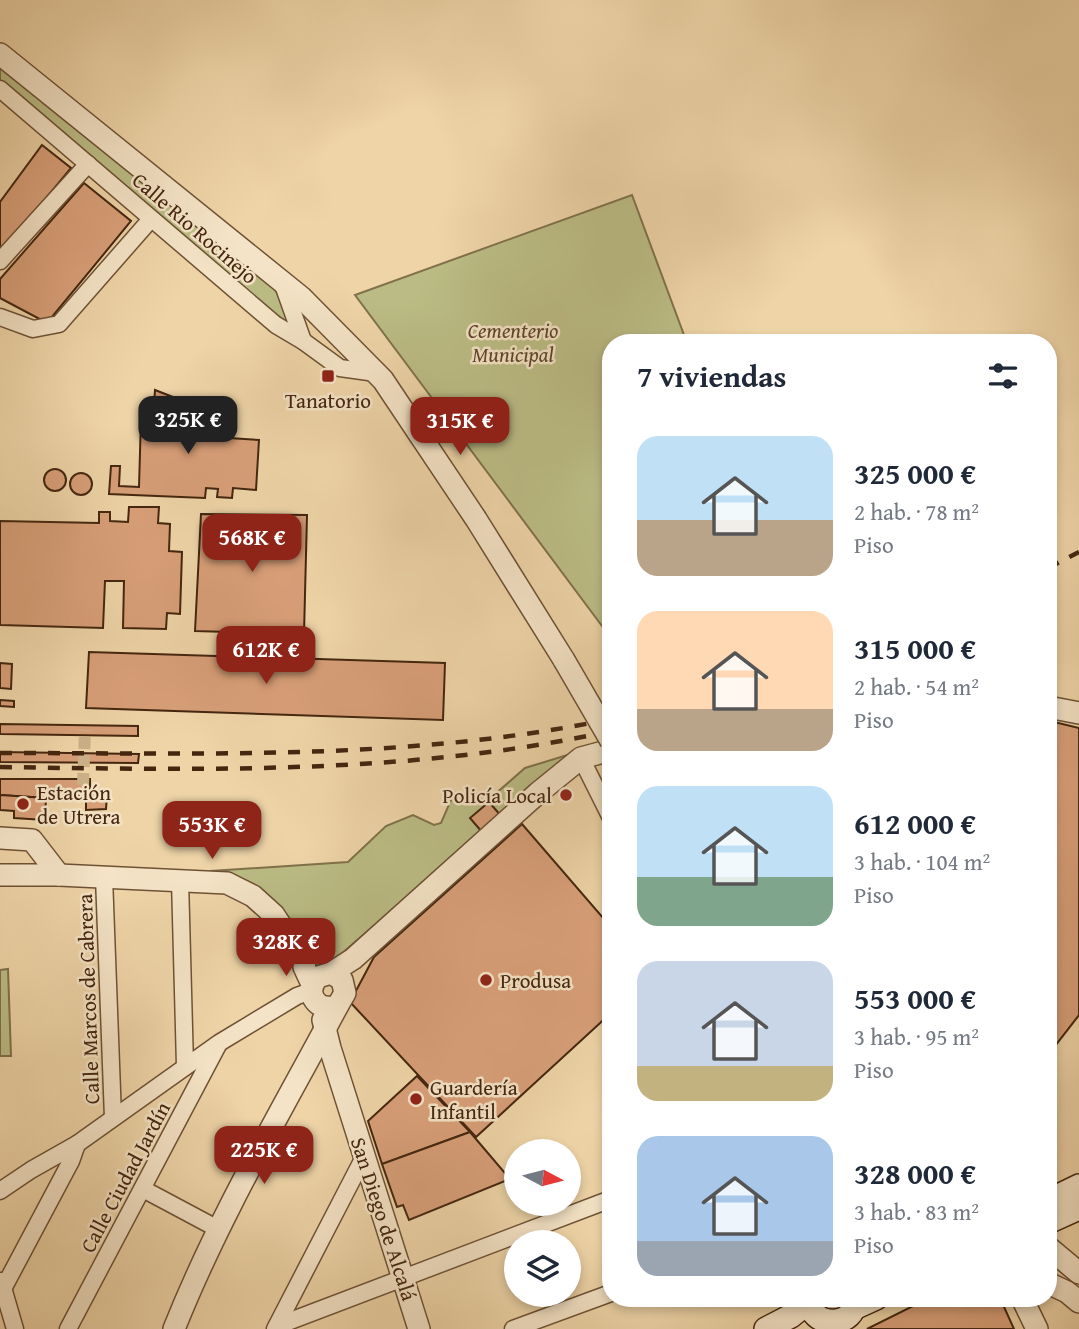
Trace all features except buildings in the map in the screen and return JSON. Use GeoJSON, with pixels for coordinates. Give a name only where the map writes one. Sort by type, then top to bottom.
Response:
{"type":"FeatureCollection","features":[{"type":"Feature","properties":{"kind":"main road"},"geometry":{"type":"LineString","coordinates":[[1057,1210],[1079,1186]]}},
{"type":"Feature","properties":{"kind":"main road"},"geometry":{"type":"LineString","coordinates":[[1057,1216],[1079,1208]]}},
{"type":"Feature","properties":{"kind":"main road"},"geometry":{"type":"LineString","coordinates":[[766,1329],[802,1307]]}},
{"type":"Feature","properties":{"kind":"main road"},"geometry":{"type":"LineString","coordinates":[[813,1307],[813,1314],[822,1327],[839,1326],[847,1322],[852,1307]]}},
{"type":"Feature","properties":{"kind":"street"},"geometry":{"type":"LineString","coordinates":[[0,54],[301,297],[383,380],[476,519],[602,725]]}},
{"type":"Feature","properties":{"kind":"street","name":"Calle Rio Rocinejo"},"geometry":{"type":"LineString","coordinates":[[0,89],[276,325],[340,368],[376,373]]}},
{"type":"Feature","properties":{"kind":"street"},"geometry":{"type":"LineString","coordinates":[[0,261],[88,164]]}},
{"type":"Feature","properties":{"kind":"street"},"geometry":{"type":"LineString","coordinates":[[0,317],[33,329],[60,324],[151,219]]}},
{"type":"Feature","properties":{"kind":"street"},"geometry":{"type":"LineString","coordinates":[[281,280],[303,341]]}},
{"type":"Feature","properties":{"kind":"street"},"geometry":{"type":"LineString","coordinates":[[1057,709],[1079,713]]}},
{"type":"Feature","properties":{"kind":"street"},"geometry":{"type":"LineString","coordinates":[[0,1191],[77,1144],[219,1043],[297,996],[323,986],[358,964],[360,952],[528,802],[581,758],[602,752]]}},
{"type":"Feature","properties":{"kind":"street"},"geometry":{"type":"LineString","coordinates":[[581,758],[602,800]]}},
{"type":"Feature","properties":{"kind":"street"},"geometry":{"type":"LineString","coordinates":[[0,838],[30,839],[59,875]]}},
{"type":"Feature","properties":{"kind":"street"},"geometry":{"type":"LineString","coordinates":[[26,874],[39,868],[42,853]]}},
{"type":"Feature","properties":{"kind":"street","name":"San Diego de Alcalá"},"geometry":{"type":"LineString","coordinates":[[0,875],[227,883],[253,896],[274,915],[323,986],[326,1029],[419,1329]]}},
{"type":"Feature","properties":{"kind":"street","name":"Calle Marcos de Cabrera"},"geometry":{"type":"LineString","coordinates":[[104,877],[113,1118]]}},
{"type":"Feature","properties":{"kind":"street"},"geometry":{"type":"LineString","coordinates":[[180,880],[185,1066]]}},
{"type":"Feature","properties":{"kind":"street"},"geometry":{"type":"LineString","coordinates":[[174,1329],[218,1229],[312,1050],[326,1029]]}},
{"type":"Feature","properties":{"kind":"street","name":"Calle Ciudad Jardín"},"geometry":{"type":"LineString","coordinates":[[68,1329],[219,1043]]}},
{"type":"Feature","properties":{"kind":"street"},"geometry":{"type":"LineString","coordinates":[[15,1329],[1,1283],[71,1161],[77,1144]]}},
{"type":"Feature","properties":{"kind":"street"},"geometry":{"type":"LineString","coordinates":[[276,1328],[364,1157]]}},
{"type":"Feature","properties":{"kind":"street"},"geometry":{"type":"LineString","coordinates":[[144,1189],[218,1229]]}},
{"type":"Feature","properties":{"kind":"street"},"geometry":{"type":"LineString","coordinates":[[276,1328],[602,1202]]}},
{"type":"Feature","properties":{"kind":"street"},"geometry":{"type":"LineString","coordinates":[[1057,1255],[1079,1273]]}},
{"type":"Feature","properties":{"kind":"street"},"geometry":{"type":"LineString","coordinates":[[1057,1287],[1079,1302]]}},
{"type":"Feature","properties":{"kind":"street"},"geometry":{"type":"LineString","coordinates":[[513,1329],[602,1296]]}},
{"type":"Feature","properties":{"kind":"street"},"geometry":{"type":"LineString","coordinates":[[1026,1307],[1037,1329]]}},
{"type":"Feature","properties":{"kind":"green space"},"geometry":{"type":"Polygon","coordinates":[[[0,61],[273,287],[286,305],[287,322],[260,304],[0,84],[0,61]]]}},
{"type":"Feature","properties":{"kind":"green space","name":"Cementerio Municipal"},"geometry":{"type":"Polygon","coordinates":[[[632,195],[684,334],[602,334],[602,626],[355,295],[632,195]]]}},
{"type":"Feature","properties":{"kind":"green space"},"geometry":{"type":"Polygon","coordinates":[[[574,753],[501,816],[489,802],[471,818],[482,832],[325,968],[273,900],[251,883],[238,877],[210,871],[348,862],[386,826],[413,815],[434,825],[441,823],[451,800],[472,793],[494,795],[525,768],[574,753]]]}},
{"type":"Feature","properties":{"kind":"green space"},"geometry":{"type":"Polygon","coordinates":[[[8,969],[11,1056],[0,1056],[0,970],[8,969]]]}},
{"type":"Feature","properties":{"kind":"tunnel"},"geometry":{"type":"LineString","coordinates":[[83,785],[85,730]]}},
{"type":"Feature","properties":{"kind":"railway"},"geometry":{"type":"LineString","coordinates":[[1057,563],[1079,552]]}},
{"type":"Feature","properties":{"kind":"railway"},"geometry":{"type":"LineString","coordinates":[[0,753],[307,752],[383,748],[535,733],[602,721]]}},
{"type":"Feature","properties":{"kind":"railway"},"geometry":{"type":"LineString","coordinates":[[0,767],[230,769],[383,763],[460,756],[602,733]]}},
{"type":"Feature","properties":{"kind":"place","name":"Tanatorio"},"geometry":{"type":"Point","coordinates":[328,376]}},
{"type":"Feature","properties":{"kind":"place","name":"Policía Local"},"geometry":{"type":"Point","coordinates":[566,795]}},
{"type":"Feature","properties":{"kind":"place","name":"Estación de Utrera"},"geometry":{"type":"Point","coordinates":[23,804]}},
{"type":"Feature","properties":{"kind":"place","name":"Produsa"},"geometry":{"type":"Point","coordinates":[486,980]}},
{"type":"Feature","properties":{"kind":"place","name":"Guardería Infantil"},"geometry":{"type":"Point","coordinates":[416,1099]}}]}
